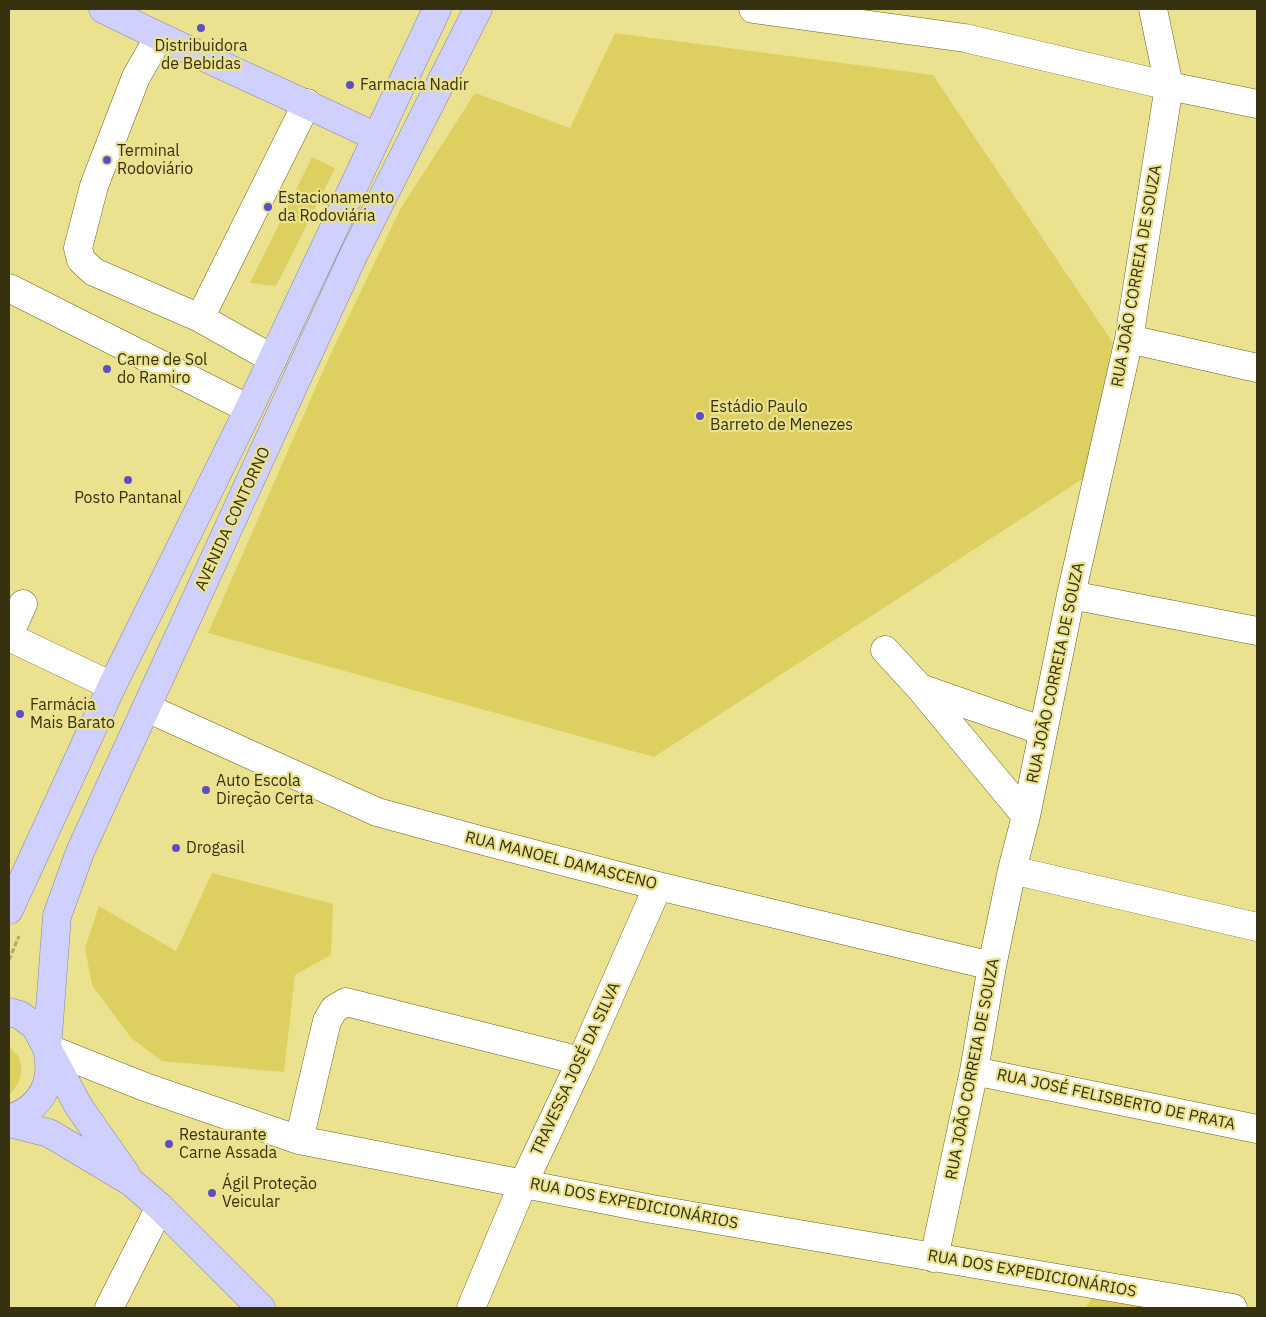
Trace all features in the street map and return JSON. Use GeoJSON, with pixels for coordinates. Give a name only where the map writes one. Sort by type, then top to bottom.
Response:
{"type":"FeatureCollection","features":[{"type":"Feature","properties":{"kind":"main road"},"geometry":{"type":"LineString","coordinates":[[103,9],[159,37],[307,103],[376,137]]}},
{"type":"Feature","properties":{"kind":"main road","name":"AVENIDA CONTORNO"},"geometry":{"type":"LineString","coordinates":[[9,910],[112,686],[249,409],[437,9]]}},
{"type":"Feature","properties":{"kind":"main road","name":"AVENIDA CONTORNO"},"geometry":{"type":"LineString","coordinates":[[9,1121],[23,1114],[38,1101],[48,1082],[50,1061],[47,1048],[57,916],[80,852],[354,254],[478,9]]}},
{"type":"Feature","properties":{"kind":"main road"},"geometry":{"type":"LineString","coordinates":[[9,1012],[20,1015],[35,1026],[79,1107],[131,1182]]}},
{"type":"Feature","properties":{"kind":"main road"},"geometry":{"type":"LineString","coordinates":[[9,1121],[49,1133],[131,1182],[160,1207],[261,1308]]}},
{"type":"Feature","properties":{"kind":"street"},"geometry":{"type":"LineString","coordinates":[[753,9],[965,38],[1169,86],[1257,104]]}},
{"type":"Feature","properties":{"kind":"street"},"geometry":{"type":"LineString","coordinates":[[1153,9],[1169,86]]}},
{"type":"Feature","properties":{"kind":"street"},"geometry":{"type":"LineString","coordinates":[[159,37],[136,77],[100,188],[78,248],[81,260],[94,272],[200,318],[273,359]]}},
{"type":"Feature","properties":{"kind":"street","name":"RUA JOÃO CORREIA DE SOUZA"},"geometry":{"type":"LineString","coordinates":[[934,1258],[974,1071],[992,966],[1012,870],[1026,816],[1071,595],[1129,339],[1169,86]]}},
{"type":"Feature","properties":{"kind":"street"},"geometry":{"type":"LineString","coordinates":[[200,318],[307,103]]}},
{"type":"Feature","properties":{"kind":"street"},"geometry":{"type":"LineString","coordinates":[[9,288],[249,409]]}},
{"type":"Feature","properties":{"kind":"street"},"geometry":{"type":"LineString","coordinates":[[1129,339],[1257,368]]}},
{"type":"Feature","properties":{"kind":"street"},"geometry":{"type":"LineString","coordinates":[[1071,595],[1257,631]]}},
{"type":"Feature","properties":{"kind":"street"},"geometry":{"type":"LineString","coordinates":[[23,604],[9,636],[112,686]]}},
{"type":"Feature","properties":{"kind":"street"},"geometry":{"type":"LineString","coordinates":[[885,650],[920,688],[1026,816]]}},
{"type":"Feature","properties":{"kind":"street"},"geometry":{"type":"LineString","coordinates":[[920,688],[1043,731]]}},
{"type":"Feature","properties":{"kind":"street","name":"RUA MANOEL DAMASCENO"},"geometry":{"type":"LineString","coordinates":[[147,708],[377,812],[658,886],[992,966]]}},
{"type":"Feature","properties":{"kind":"street"},"geometry":{"type":"LineString","coordinates":[[1012,870],[1257,927]]}},
{"type":"Feature","properties":{"kind":"street","name":"TRAVESSA JOSÉ DA SILVA"},"geometry":{"type":"LineString","coordinates":[[472,1308],[523,1184],[581,1060],[658,886]]}},
{"type":"Feature","properties":{"kind":"street"},"geometry":{"type":"LineString","coordinates":[[299,1140],[328,1021],[334,1009],[346,1002],[581,1060]]}},
{"type":"Feature","properties":{"kind":"street","name":"RUA DOS EXPEDICIONÁRIOS"},"geometry":{"type":"LineString","coordinates":[[47,1048],[145,1087],[299,1140],[652,1209],[1233,1308]]}},
{"type":"Feature","properties":{"kind":"street","name":"RUA JOSÉ FELISBERTO DE PRATA"},"geometry":{"type":"LineString","coordinates":[[974,1071],[1257,1129]]}},
{"type":"Feature","properties":{"kind":"street"},"geometry":{"type":"LineString","coordinates":[[109,1308],[160,1207]]}},
{"type":"Feature","properties":{"kind":"shaded area","name":"Estádio Paulo Barreto de Menezes"},"geometry":{"type":"Polygon","coordinates":[[[615,33],[933,75],[1113,343],[1084,478],[654,757],[208,633],[330,355],[401,208],[475,93],[570,128],[615,33]]]}},
{"type":"Feature","properties":{"kind":"shaded area"},"geometry":{"type":"Polygon","coordinates":[[[312,157],[335,168],[276,286],[250,283],[312,157]]]}},
{"type":"Feature","properties":{"kind":"shaded area"},"geometry":{"type":"Polygon","coordinates":[[[212,873],[333,904],[331,955],[295,975],[284,1072],[162,1061],[131,1038],[92,985],[85,948],[99,906],[176,951],[212,873]]]}},
{"type":"Feature","properties":{"kind":"shaded area"},"geometry":{"type":"Polygon","coordinates":[[[9,1046],[19,1058],[21,1073],[16,1087],[9,1095],[9,1046]]]}},
{"type":"Feature","properties":{"kind":"shaded area"},"geometry":{"type":"Polygon","coordinates":[[[1100,1288],[1183,1308],[1085,1308],[1100,1288]]]}},
{"type":"Feature","properties":{"kind":"place","name":"Distribuidora de Bebidas"},"geometry":{"type":"Point","coordinates":[201,28]}},
{"type":"Feature","properties":{"kind":"place","name":"Farmacia Nadir"},"geometry":{"type":"Point","coordinates":[350,85]}},
{"type":"Feature","properties":{"kind":"place","name":"Terminal Rodoviário"},"geometry":{"type":"Point","coordinates":[107,160]}},
{"type":"Feature","properties":{"kind":"place","name":"Estacionamento da Rodoviária"},"geometry":{"type":"Point","coordinates":[268,207]}},
{"type":"Feature","properties":{"kind":"place","name":"Carne de Sol do Ramiro"},"geometry":{"type":"Point","coordinates":[107,369]}},
{"type":"Feature","properties":{"kind":"place","name":"Estádio Paulo Barreto de Menezes"},"geometry":{"type":"Point","coordinates":[700,416]}},
{"type":"Feature","properties":{"kind":"place","name":"Posto Pantanal"},"geometry":{"type":"Point","coordinates":[128,480]}},
{"type":"Feature","properties":{"kind":"place","name":"Farmácia Mais Barato"},"geometry":{"type":"Point","coordinates":[20,714]}},
{"type":"Feature","properties":{"kind":"place","name":"Auto Escola Direção Certa"},"geometry":{"type":"Point","coordinates":[206,790]}},
{"type":"Feature","properties":{"kind":"place","name":"Drogasil"},"geometry":{"type":"Point","coordinates":[176,848]}},
{"type":"Feature","properties":{"kind":"place","name":"Restaurante Carne Assada"},"geometry":{"type":"Point","coordinates":[169,1144]}},
{"type":"Feature","properties":{"kind":"place","name":"Ágil Proteção Veicular"},"geometry":{"type":"Point","coordinates":[212,1193]}}]}
